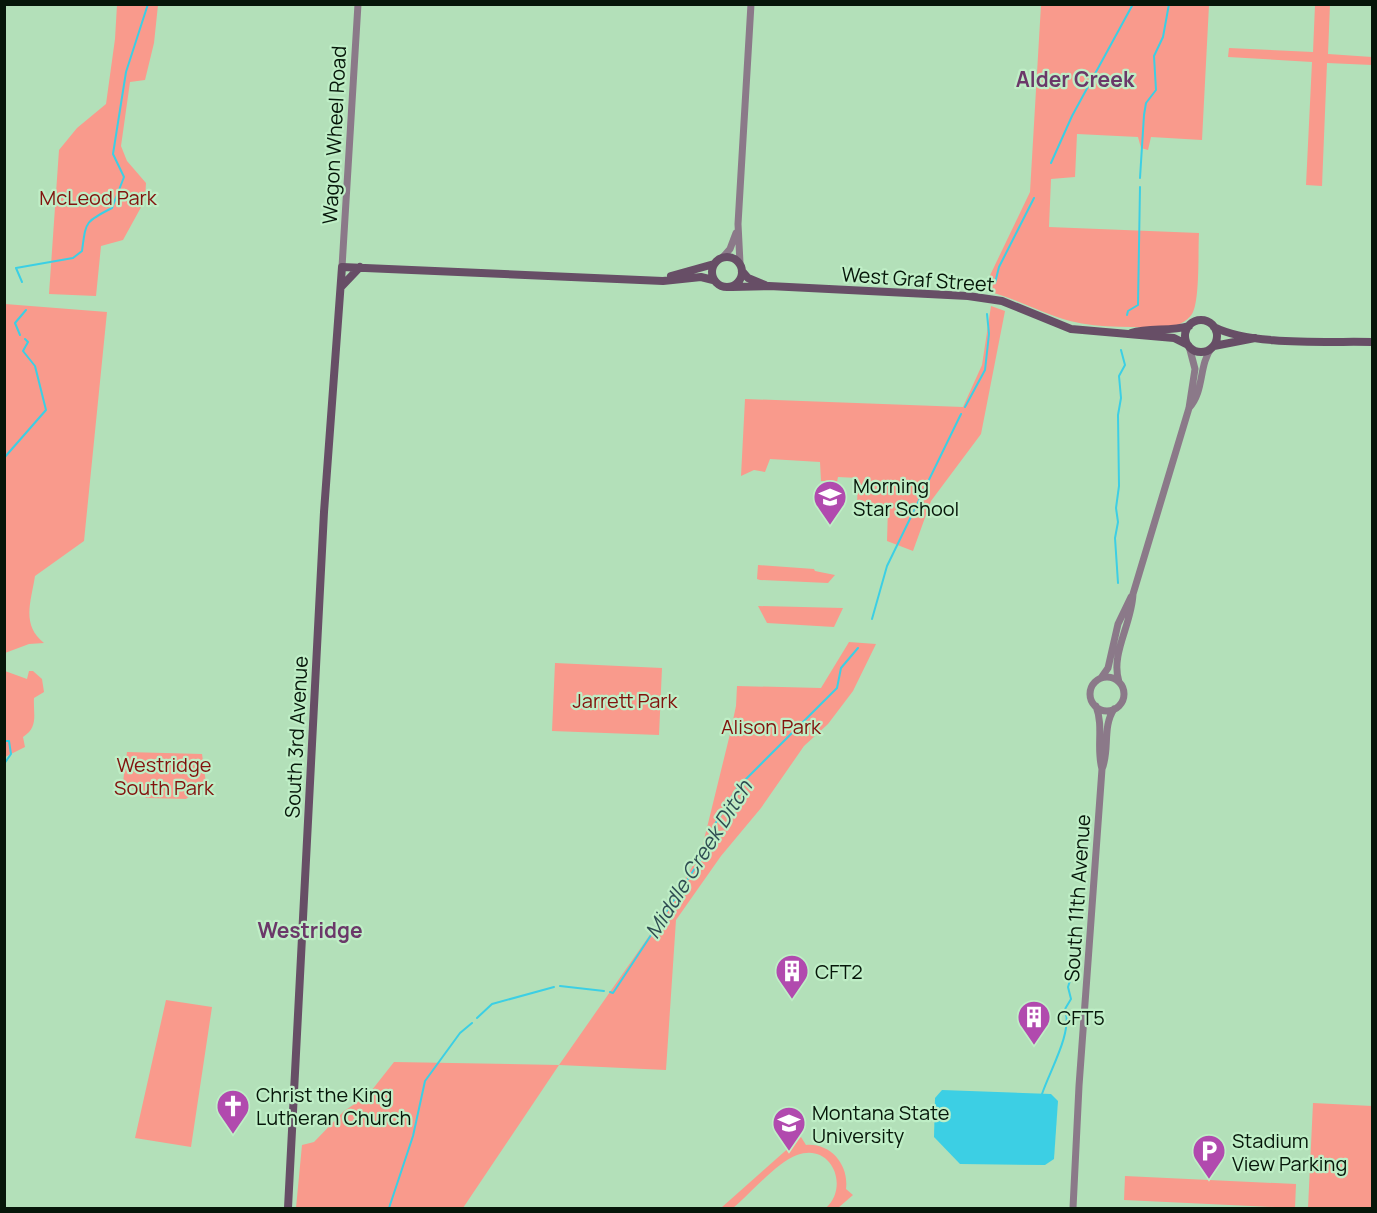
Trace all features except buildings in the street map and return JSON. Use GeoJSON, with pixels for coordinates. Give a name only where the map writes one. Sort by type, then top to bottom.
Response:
{"type":"FeatureCollection","features":[{"type":"Feature","properties":{"kind":"main road"},"geometry":{"type":"LineString","coordinates":[[342,267],[663,281],[701,277],[713,280],[720,286],[732,287],[741,279],[741,267],[734,258],[723,257],[714,264],[650,279]]}},
{"type":"Feature","properties":{"kind":"main road"},"geometry":{"type":"LineString","coordinates":[[713,280],[711,272],[714,264]]}},
{"type":"Feature","properties":{"kind":"main road","name":"South 3rd Avenue"},"geometry":{"type":"LineString","coordinates":[[288,1209],[324,512],[342,267]]}},
{"type":"Feature","properties":{"kind":"main road"},"geometry":{"type":"LineString","coordinates":[[341,286],[360,267]]}},
{"type":"Feature","properties":{"kind":"main road","name":"West Graf Street"},"geometry":{"type":"LineString","coordinates":[[741,267],[748,278],[769,286]]}},
{"type":"Feature","properties":{"kind":"main road","name":"West Graf Street"},"geometry":{"type":"LineString","coordinates":[[732,287],[769,286],[987,298],[1009,304],[1071,329],[1174,338],[1198,352],[1213,346],[1255,338]]}},
{"type":"Feature","properties":{"kind":"main road","name":"West Graf Street"},"geometry":{"type":"LineString","coordinates":[[1131,333],[1189,326],[1199,320],[1209,322],[1225,333],[1255,338],[1372,342]]}},
{"type":"Feature","properties":{"kind":"main road"},"geometry":{"type":"LineString","coordinates":[[1188,346],[1185,338],[1189,326]]}},
{"type":"Feature","properties":{"kind":"main road"},"geometry":{"type":"LineString","coordinates":[[1213,346],[1217,339],[1214,327]]}},
{"type":"Feature","properties":{"kind":"street","name":"Wagon Wheel Road"},"geometry":{"type":"LineString","coordinates":[[342,267],[358,4]]}},
{"type":"Feature","properties":{"kind":"street"},"geometry":{"type":"LineString","coordinates":[[741,267],[738,224],[751,4]]}},
{"type":"Feature","properties":{"kind":"street"},"geometry":{"type":"LineString","coordinates":[[723,257],[732,244],[738,224]]}},
{"type":"Feature","properties":{"kind":"street"},"geometry":{"type":"LineString","coordinates":[[1133,594],[1132,608],[1117,661],[1119,682],[1124,698],[1114,709],[1103,710],[1096,706],[1091,698],[1091,689],[1108,668],[1114,634],[1133,594],[1190,408],[1195,369],[1188,346]]}},
{"type":"Feature","properties":{"kind":"street"},"geometry":{"type":"LineString","coordinates":[[1190,408],[1199,392],[1202,363],[1213,346]]}},
{"type":"Feature","properties":{"kind":"street"},"geometry":{"type":"LineString","coordinates":[[1100,679],[1108,677],[1119,682]]}},
{"type":"Feature","properties":{"kind":"street","name":"South 11th Avenue"},"geometry":{"type":"LineString","coordinates":[[1073,1209],[1079,1086],[1102,769],[1099,758],[1100,719],[1096,706]]}},
{"type":"Feature","properties":{"kind":"street","name":"South 11th Avenue"},"geometry":{"type":"LineString","coordinates":[[1102,769],[1107,758],[1109,720],[1114,709]]}},
{"type":"Feature","properties":{"kind":"green space"},"geometry":{"type":"Polygon","coordinates":[[[1330,4],[1328,54],[1372,57],[1372,65],[1327,63],[1322,186],[1306,185],[1312,62],[1228,57],[1229,48],[1313,52],[1315,5],[1330,4]]]}},
{"type":"Feature","properties":{"kind":"green space","name":"McLeod Park"},"geometry":{"type":"Polygon","coordinates":[[[117,5],[158,5],[154,43],[145,80],[130,82],[121,146],[127,161],[146,183],[145,200],[123,240],[101,246],[96,296],[49,294],[59,150],[77,128],[106,104],[117,5]]]}},
{"type":"Feature","properties":{"kind":"green space"},"geometry":{"type":"Polygon","coordinates":[[[1041,5],[1209,5],[1202,140],[1151,137],[1148,150],[1141,148],[1138,137],[1077,134],[1075,177],[1051,179],[1049,227],[1199,233],[1195,308],[1190,317],[1178,325],[1168,328],[1082,324],[983,290],[1030,192],[1041,5]]]}},
{"type":"Feature","properties":{"kind":"green space"},"geometry":{"type":"Polygon","coordinates":[[[5,304],[107,312],[84,541],[35,576],[29,612],[30,621],[32,629],[44,643],[29,644],[5,653],[5,304]]]}},
{"type":"Feature","properties":{"kind":"green space"},"geometry":{"type":"Polygon","coordinates":[[[991,306],[1005,311],[981,434],[931,501],[913,551],[887,541],[888,507],[857,505],[858,478],[838,477],[837,482],[821,481],[820,462],[770,459],[765,472],[754,470],[741,476],[745,399],[963,407],[982,365],[991,306]]]}},
{"type":"Feature","properties":{"kind":"green space"},"geometry":{"type":"Polygon","coordinates":[[[758,565],[814,569],[835,575],[828,583],[760,580],[757,579],[758,565]]]}},
{"type":"Feature","properties":{"kind":"green space"},"geometry":{"type":"Polygon","coordinates":[[[758,606],[843,608],[834,627],[767,623],[758,606]]]}},
{"type":"Feature","properties":{"kind":"green space","name":"Alison Park"},"geometry":{"type":"Polygon","coordinates":[[[849,642],[876,644],[853,691],[828,724],[804,746],[761,808],[721,856],[676,920],[666,1070],[559,1065],[663,916],[701,852],[730,734],[736,706],[737,686],[821,688],[849,642]]]}},
{"type":"Feature","properties":{"kind":"green space","name":"Jarrett Park"},"geometry":{"type":"Polygon","coordinates":[[[555,663],[662,668],[659,735],[552,731],[555,663]]]}},
{"type":"Feature","properties":{"kind":"green space"},"geometry":{"type":"Polygon","coordinates":[[[5,671],[27,679],[29,671],[33,671],[42,679],[44,692],[34,698],[34,720],[31,729],[23,737],[25,747],[5,757],[5,671]]]}},
{"type":"Feature","properties":{"kind":"green space","name":"Westridge South Park"},"geometry":{"type":"Polygon","coordinates":[[[127,752],[202,754],[206,783],[186,799],[146,798],[123,782],[127,752]]]}},
{"type":"Feature","properties":{"kind":"green space"},"geometry":{"type":"Polygon","coordinates":[[[166,1000],[212,1007],[191,1147],[135,1138],[166,1000]]]}},
{"type":"Feature","properties":{"kind":"green space"},"geometry":{"type":"Polygon","coordinates":[[[394,1062],[559,1065],[463,1208],[296,1208],[302,1145],[314,1142],[344,1111],[368,1095],[394,1062]]]}},
{"type":"Feature","properties":{"kind":"green space"},"geometry":{"type":"Polygon","coordinates":[[[1313,1103],[1372,1106],[1372,1208],[1308,1208],[1313,1103]]]}},
{"type":"Feature","properties":{"kind":"green space"},"geometry":{"type":"Polygon","coordinates":[[[801,1137],[806,1145],[823,1148],[837,1157],[845,1172],[846,1189],[853,1195],[838,1208],[826,1208],[833,1199],[836,1189],[833,1168],[819,1155],[809,1153],[797,1155],[781,1164],[733,1208],[721,1208],[801,1137]]]}},
{"type":"Feature","properties":{"kind":"green space"},"geometry":{"type":"Polygon","coordinates":[[[1125,1176],[1296,1184],[1295,1208],[1124,1200],[1125,1176]]]}},
{"type":"Feature","properties":{"kind":"water"},"geometry":{"type":"Polygon","coordinates":[[[942,1090],[1051,1094],[1058,1101],[1054,1159],[1045,1165],[960,1164],[934,1137],[935,1098],[942,1090]]]}},
{"type":"Feature","properties":{"kind":"waterway"},"geometry":{"type":"LineString","coordinates":[[22,282],[16,268],[73,258],[82,251],[84,234],[91,220],[112,208],[124,177],[113,154],[126,72],[148,4]]}},
{"type":"Feature","properties":{"kind":"waterway","name":"Middle Creek Ditch"},"geometry":{"type":"LineString","coordinates":[[1051,163],[1072,116],[1133,4]]}},
{"type":"Feature","properties":{"kind":"waterway"},"geometry":{"type":"LineString","coordinates":[[1140,178],[1144,115],[1146,103],[1156,90],[1154,56],[1163,37],[1169,4]]}},
{"type":"Feature","properties":{"kind":"waterway"},"geometry":{"type":"LineString","coordinates":[[1127,315],[1128,311],[1138,305],[1140,187]]}},
{"type":"Feature","properties":{"kind":"waterway","name":"Middle Creek Ditch"},"geometry":{"type":"LineString","coordinates":[[995,283],[999,267],[1034,198]]}},
{"type":"Feature","properties":{"kind":"waterway"},"geometry":{"type":"LineString","coordinates":[[20,335],[15,323],[26,310]]}},
{"type":"Feature","properties":{"kind":"waterway","name":"Middle Creek Ditch"},"geometry":{"type":"LineString","coordinates":[[965,407],[985,370],[989,334],[987,314]]}},
{"type":"Feature","properties":{"kind":"waterway"},"geometry":{"type":"LineString","coordinates":[[4,458],[46,410],[35,366],[23,351],[28,342],[25,339]]}},
{"type":"Feature","properties":{"kind":"waterway"},"geometry":{"type":"LineString","coordinates":[[1118,583],[1115,538],[1119,486],[1118,415],[1121,398],[1119,376],[1125,365],[1121,350]]}},
{"type":"Feature","properties":{"kind":"waterway","name":"Middle Creek Ditch"},"geometry":{"type":"LineString","coordinates":[[872,619],[887,566],[961,414]]}},
{"type":"Feature","properties":{"kind":"waterway"},"geometry":{"type":"LineString","coordinates":[[4,586],[4,602]]}},
{"type":"Feature","properties":{"kind":"waterway","name":"Middle Creek Ditch"},"geometry":{"type":"LineString","coordinates":[[610,992],[613,993],[701,859],[715,824],[738,787],[837,688],[841,668],[858,648]]}},
{"type":"Feature","properties":{"kind":"waterway"},"geometry":{"type":"LineString","coordinates":[[4,741],[9,741],[11,754],[4,764]]}},
{"type":"Feature","properties":{"kind":"waterway"},"geometry":{"type":"LineString","coordinates":[[1042,1094],[1060,1051],[1066,1029],[1065,1009],[1071,999],[1068,987],[1073,971]]}},
{"type":"Feature","properties":{"kind":"waterway","name":"Middle Creek Ditch"},"geometry":{"type":"LineString","coordinates":[[560,986],[604,991]]}},
{"type":"Feature","properties":{"kind":"waterway","name":"Middle Creek Ditch"},"geometry":{"type":"LineString","coordinates":[[477,1018],[492,1004],[554,987]]}},
{"type":"Feature","properties":{"kind":"waterway","name":"Middle Creek Ditch"},"geometry":{"type":"LineString","coordinates":[[389,1208],[413,1136],[425,1081],[460,1033],[472,1023]]}},
{"type":"Feature","properties":{"kind":"place","name":"Morning Star School"},"geometry":{"type":"Point","coordinates":[830,526]}},
{"type":"Feature","properties":{"kind":"place","name":"CFT2"},"geometry":{"type":"Point","coordinates":[792,1000]}},
{"type":"Feature","properties":{"kind":"place","name":"CFT5"},"geometry":{"type":"Point","coordinates":[1034,1046]}},
{"type":"Feature","properties":{"kind":"place","name":"Christ the King Lutheran Church"},"geometry":{"type":"Point","coordinates":[233,1135]}},
{"type":"Feature","properties":{"kind":"place","name":"Montana State University"},"geometry":{"type":"Point","coordinates":[789,1152]}},
{"type":"Feature","properties":{"kind":"place","name":"Stadium View Parking"},"geometry":{"type":"Point","coordinates":[1209,1180]}},
{"type":"Feature","properties":{"kind":"district","name":"Alder Creek"},"geometry":{"type":"Point","coordinates":[1075,79]}},
{"type":"Feature","properties":{"kind":"district","name":"Westridge"},"geometry":{"type":"Point","coordinates":[310,930]}}]}
